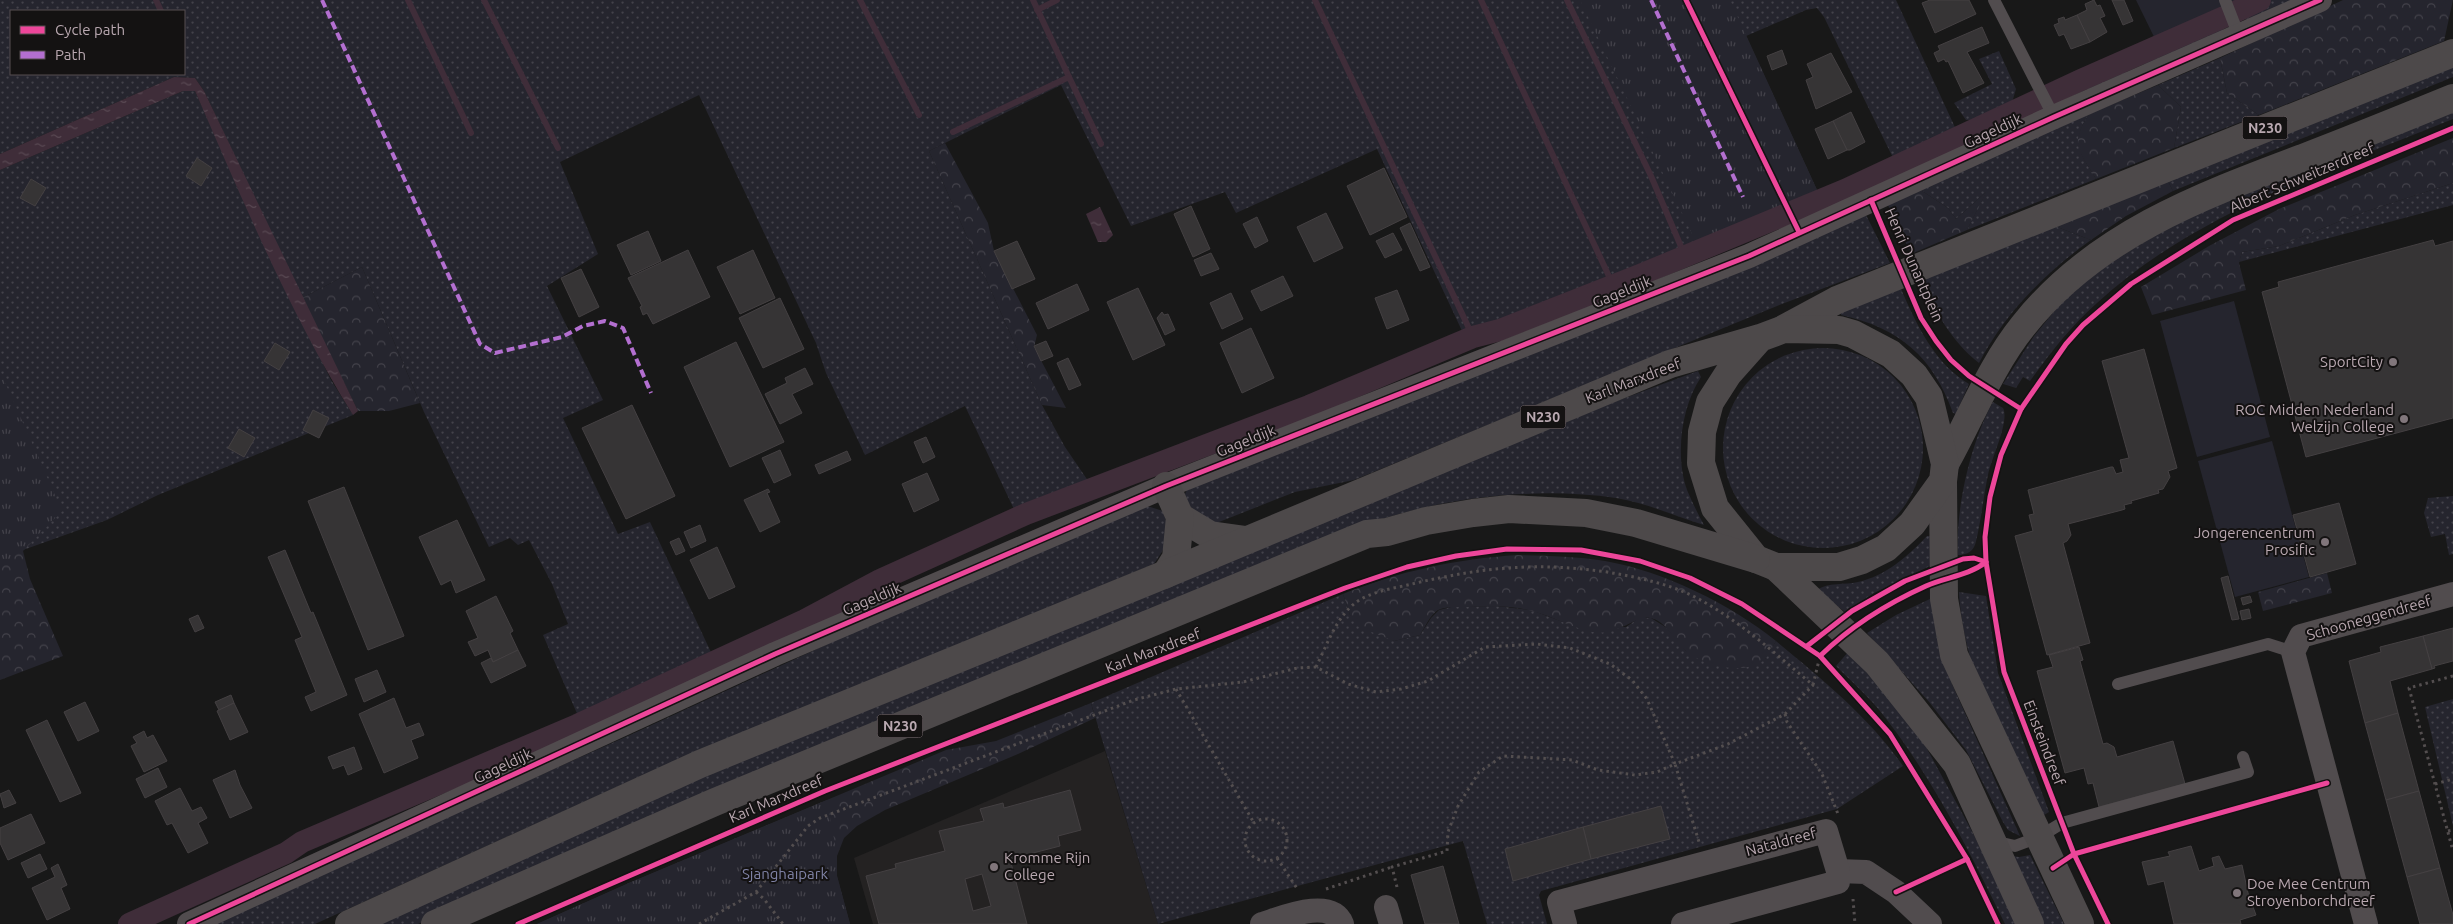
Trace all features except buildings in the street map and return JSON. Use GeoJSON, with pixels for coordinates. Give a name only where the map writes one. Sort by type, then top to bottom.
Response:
{"type":"FeatureCollection","features":[{"type":"Feature","properties":{"kind":"main road","name":"N230"},"geometry":{"type":"LineString","coordinates":[[1772,334],[1839,330],[1853,334],[1892,354],[1914,375],[1929,397],[1944,472],[1912,524],[1886,548],[1862,560],[1839,566],[1766,563],[1714,508],[1706,484],[1701,455],[1702,432],[1710,402],[1728,374],[1772,334],[1837,300],[2453,53]]}},
{"type":"Feature","properties":{"kind":"main road","name":"Albert Schweitzerdreef"},"geometry":{"type":"LineString","coordinates":[[1944,472],[1998,362],[2023,326],[2074,273],[2110,246],[2146,223],[2216,191],[2369,133],[2453,98]]}},
{"type":"Feature","properties":{"kind":"main road","name":"Karl Marxdreef"},"geometry":{"type":"LineString","coordinates":[[349,924],[700,764],[1166,574],[1670,364],[1772,334]]}},
{"type":"Feature","properties":{"kind":"main road"},"geometry":{"type":"LineString","coordinates":[[1944,472],[1944,599],[1954,655],[2080,924]]}},
{"type":"Feature","properties":{"kind":"main road"},"geometry":{"type":"LineString","coordinates":[[1166,486],[1180,517],[1176,558],[1166,574]]}},
{"type":"Feature","properties":{"kind":"main road","name":"Karl Marxdreef"},"geometry":{"type":"LineString","coordinates":[[435,924],[715,802],[1367,534],[1387,532],[1426,521],[1509,509],[1566,512],[1636,523],[1766,563]]}},
{"type":"Feature","properties":{"kind":"main road"},"geometry":{"type":"LineString","coordinates":[[1180,517],[1210,535],[1247,540]]}},
{"type":"Feature","properties":{"kind":"main road"},"geometry":{"type":"LineString","coordinates":[[1766,563],[1846,632],[1877,663],[1957,764],[2030,924]]}},
{"type":"Feature","properties":{"kind":"street","name":"Gageldijk"},"geometry":{"type":"LineString","coordinates":[[189,924],[775,654],[1166,486],[1749,256],[2054,117],[2320,0]]}},
{"type":"Feature","properties":{"kind":"street","name":"Schooneggendreef"},"geometry":{"type":"LineString","coordinates":[[2293,652],[2301,636],[2453,594]]}},
{"type":"Feature","properties":{"kind":"street"},"geometry":{"type":"LineString","coordinates":[[2293,652],[2366,924]]}},
{"type":"Feature","properties":{"kind":"street","name":"Nataldreef"},"geometry":{"type":"LineString","coordinates":[[1562,913],[1705,862],[1826,831],[1838,871]]}},
{"type":"Feature","properties":{"kind":"street"},"geometry":{"type":"LineString","coordinates":[[1684,924],[1838,882],[1838,871],[1866,872],[1896,892],[1930,924]]}},
{"type":"Feature","properties":{"kind":"street"},"geometry":{"type":"LineString","coordinates":[[1262,924],[1320,911]]}},
{"type":"Feature","properties":{"kind":"lane"},"geometry":{"type":"LineString","coordinates":[[1994,0],[2054,117]]}},
{"type":"Feature","properties":{"kind":"lane"},"geometry":{"type":"LineString","coordinates":[[2225,0],[2239,36]]}},
{"type":"Feature","properties":{"kind":"lane"},"geometry":{"type":"LineString","coordinates":[[2118,684],[2268,644],[2293,652]]}},
{"type":"Feature","properties":{"kind":"lane"},"geometry":{"type":"LineString","coordinates":[[1992,840],[2015,846],[2039,838],[2062,823],[2248,772],[2243,757]]}},
{"type":"Feature","properties":{"kind":"path"},"geometry":{"type":"LineString","coordinates":[[1316,667],[1343,616],[1357,602],[1372,594],[1459,573],[1506,567],[1565,566],[1639,578],[1690,595],[1749,631],[1813,685]]}},
{"type":"Feature","properties":{"kind":"path"},"geometry":{"type":"LineString","coordinates":[[1277,858],[1320,911],[1392,867],[1447,851],[1448,832],[1458,806],[1480,772],[1503,756],[1572,760],[1598,770],[1635,775],[1657,772],[1728,744],[1785,714],[1813,685],[1820,656],[1846,632]]}},
{"type":"Feature","properties":{"kind":"path"},"geometry":{"type":"LineString","coordinates":[[699,924],[756,892],[808,826],[820,818],[1134,700],[1176,689],[1243,682],[1297,668],[1316,667],[1348,684],[1376,692],[1401,689],[1428,681],[1485,648],[1536,644],[1570,648],[1610,664],[1632,680],[1647,699],[1675,764],[1705,862]]}},
{"type":"Feature","properties":{"kind":"path"},"geometry":{"type":"LineString","coordinates":[[1813,651],[1825,662]]}},
{"type":"Feature","properties":{"kind":"path"},"geometry":{"type":"LineString","coordinates":[[2453,676],[2409,688],[2453,851]]}},
{"type":"Feature","properties":{"kind":"path"},"geometry":{"type":"LineString","coordinates":[[1176,689],[1254,823]]}},
{"type":"Feature","properties":{"kind":"path"},"geometry":{"type":"LineString","coordinates":[[2435,784],[2453,779]]}},
{"type":"Feature","properties":{"kind":"path"},"geometry":{"type":"LineString","coordinates":[[1267,819],[1273,820],[1284,828],[1286,848],[1277,858],[1265,861],[1249,852],[1246,840],[1254,823],[1267,819]]}},
{"type":"Feature","properties":{"kind":"path"},"geometry":{"type":"LineString","coordinates":[[2448,831],[2453,830]]}},
{"type":"Feature","properties":{"kind":"path"},"geometry":{"type":"LineString","coordinates":[[1389,915],[1400,903],[1392,867]]}},
{"type":"Feature","properties":{"kind":"path"},"geometry":{"type":"LineString","coordinates":[[756,892],[764,899],[783,924]]}},
{"type":"Feature","properties":{"kind":"shaded area"},"geometry":{"type":"Polygon","coordinates":[[[1105,751],[1158,924],[873,924],[854,858],[1105,751]]]}},
{"type":"Feature","properties":{"kind":"green space"},"geometry":{"type":"Polygon","coordinates":[[[0,0],[1683,0],[1789,218],[1689,263],[1470,348],[1377,149],[1236,213],[1225,192],[1131,226],[1061,85],[929,151],[1042,405],[1065,447],[1095,491],[1021,524],[965,406],[865,455],[826,373],[816,343],[699,95],[560,162],[598,254],[547,286],[603,400],[563,418],[618,534],[650,522],[716,663],[582,725],[543,635],[568,624],[552,584],[529,540],[518,545],[510,538],[489,547],[424,412],[362,267],[302,298],[204,91],[195,78],[174,77],[0,154],[0,0]]]}},
{"type":"Feature","properties":{"kind":"green space"},"geometry":{"type":"Polygon","coordinates":[[[1580,0],[1730,0],[1823,203],[1703,257],[1580,0]]]}},
{"type":"Feature","properties":{"kind":"green space"},"geometry":{"type":"Polygon","coordinates":[[[1691,0],[1896,0],[1960,138],[1897,166],[1824,17],[1817,8],[1806,10],[1746,36],[1823,203],[1795,216],[1691,0]]]}},
{"type":"Feature","properties":{"kind":"green space"},"geometry":{"type":"Polygon","coordinates":[[[2136,0],[2258,0],[2158,45],[2136,0]]]}},
{"type":"Feature","properties":{"kind":"green space"},"geometry":{"type":"Polygon","coordinates":[[[2271,0],[2293,0],[2250,22],[2240,16],[2271,0]]]}},
{"type":"Feature","properties":{"kind":"green space"},"geometry":{"type":"Polygon","coordinates":[[[2343,0],[2453,0],[2444,41],[2259,115],[2227,93],[2220,58],[2343,0]]]}},
{"type":"Feature","properties":{"kind":"green space"},"geometry":{"type":"Polygon","coordinates":[[[2217,25],[2223,28],[2222,32],[2146,66],[2138,60],[2217,25]]]}},
{"type":"Feature","properties":{"kind":"green space"},"geometry":{"type":"Polygon","coordinates":[[[1999,51],[2016,89],[2011,106],[1981,120],[1966,120],[1954,103],[1992,84],[1979,59],[1999,51]]]}},
{"type":"Feature","properties":{"kind":"green space"},"geometry":{"type":"Polygon","coordinates":[[[2220,58],[2227,93],[2259,115],[2174,148],[2181,107],[2158,85],[2220,58]]]}},
{"type":"Feature","properties":{"kind":"green space"},"geometry":{"type":"Polygon","coordinates":[[[2453,59],[2453,77],[2173,191],[2167,179],[2453,59]]]}},
{"type":"Feature","properties":{"kind":"green space"},"geometry":{"type":"Polygon","coordinates":[[[2125,66],[2127,70],[2124,77],[2091,93],[2084,84],[2125,66]]]}},
{"type":"Feature","properties":{"kind":"green space"},"geometry":{"type":"Polygon","coordinates":[[[2158,85],[2181,107],[2174,148],[2096,179],[2081,154],[2078,141],[2079,133],[2089,114],[2158,85]]]}},
{"type":"Feature","properties":{"kind":"green space"},"geometry":{"type":"Polygon","coordinates":[[[183,91],[195,91],[270,256],[331,380],[353,415],[158,495],[107,520],[23,550],[0,373],[0,170],[183,91]]]}},
{"type":"Feature","properties":{"kind":"green space"},"geometry":{"type":"Polygon","coordinates":[[[2039,104],[2041,111],[1896,180],[1893,172],[2039,104]]]}},
{"type":"Feature","properties":{"kind":"green space"},"geometry":{"type":"Polygon","coordinates":[[[2453,106],[2453,119],[2313,175],[2266,196],[2221,218],[2177,243],[2136,271],[2087,312],[2061,340],[2030,381],[2023,377],[2016,388],[2003,384],[2034,336],[2061,303],[2104,266],[2178,222],[2453,106]]]}},
{"type":"Feature","properties":{"kind":"green space"},"geometry":{"type":"Polygon","coordinates":[[[2089,114],[2080,133],[2079,148],[2096,179],[1967,230],[1986,192],[1956,219],[1948,208],[1919,189],[2089,114]]]}},
{"type":"Feature","properties":{"kind":"green space"},"geometry":{"type":"Polygon","coordinates":[[[2453,138],[2453,183],[2355,215],[2279,246],[2242,252],[2239,263],[2246,290],[2152,315],[2141,287],[2209,246],[2279,209],[2453,138]]]}},
{"type":"Feature","properties":{"kind":"green space"},"geometry":{"type":"Polygon","coordinates":[[[945,143],[988,223],[994,251],[1037,335],[1034,347],[1066,408],[1042,405],[929,151],[945,143]]]}},
{"type":"Feature","properties":{"kind":"green space"},"geometry":{"type":"Polygon","coordinates":[[[2167,179],[2173,191],[2126,216],[2091,240],[2052,225],[2167,179]]]}},
{"type":"Feature","properties":{"kind":"green space"},"geometry":{"type":"Polygon","coordinates":[[[2453,183],[2453,205],[2239,262],[2242,252],[2279,246],[2355,215],[2453,183]]]}},
{"type":"Feature","properties":{"kind":"green space"},"geometry":{"type":"Polygon","coordinates":[[[1919,189],[1948,208],[1956,219],[1987,191],[1967,230],[1911,254],[1888,205],[1919,189]]]}},
{"type":"Feature","properties":{"kind":"green space"},"geometry":{"type":"Polygon","coordinates":[[[1866,215],[1890,263],[1777,306],[1354,480],[1295,492],[1219,522],[1204,525],[1183,499],[1188,487],[1866,215]]]}},
{"type":"Feature","properties":{"kind":"green space"},"geometry":{"type":"Polygon","coordinates":[[[2052,225],[2091,240],[2074,252],[2028,295],[2001,327],[1979,363],[1952,336],[1921,281],[2052,225]]]}},
{"type":"Feature","properties":{"kind":"green space"},"geometry":{"type":"Polygon","coordinates":[[[362,267],[420,403],[389,411],[358,411],[302,298],[362,267]]]}},
{"type":"Feature","properties":{"kind":"green space"},"geometry":{"type":"Polygon","coordinates":[[[1901,289],[1920,329],[1936,354],[1957,376],[1969,384],[1956,414],[1953,413],[1945,393],[1935,376],[1912,348],[1881,328],[1841,315],[1841,312],[1901,289]]]}},
{"type":"Feature","properties":{"kind":"green space"},"geometry":{"type":"Polygon","coordinates":[[[2234,301],[2270,437],[2197,457],[2160,321],[2234,301]]]}},
{"type":"Feature","properties":{"kind":"green space"},"geometry":{"type":"Polygon","coordinates":[[[1823,348],[1842,350],[1870,360],[1886,371],[1900,385],[1915,410],[1921,429],[1923,448],[1921,467],[1911,495],[1900,511],[1886,525],[1861,540],[1842,546],[1823,548],[1804,546],[1776,536],[1760,525],[1746,511],[1731,486],[1725,467],[1723,448],[1725,429],[1735,401],[1746,385],[1760,371],[1785,356],[1804,350],[1823,348]]]}},
{"type":"Feature","properties":{"kind":"green space"},"geometry":{"type":"Polygon","coordinates":[[[0,371],[62,511],[23,550],[0,565],[0,371]]]}},
{"type":"Feature","properties":{"kind":"green space"},"geometry":{"type":"Polygon","coordinates":[[[1698,371],[1701,377],[1689,403],[1682,432],[1681,462],[1687,490],[1704,525],[1627,500],[1557,493],[1468,499],[1439,504],[1382,519],[517,878],[418,924],[372,924],[649,798],[1576,416],[1698,371]]]}},
{"type":"Feature","properties":{"kind":"green space"},"geometry":{"type":"Polygon","coordinates":[[[0,373],[62,511],[23,551],[30,579],[63,656],[0,680],[0,373]]]}},
{"type":"Feature","properties":{"kind":"green space"},"geometry":{"type":"Polygon","coordinates":[[[1993,402],[2003,408],[2004,422],[2002,431],[1988,475],[1976,543],[1969,552],[1958,555],[1959,518],[1966,476],[1978,436],[1993,402]]]}},
{"type":"Feature","properties":{"kind":"green space"},"geometry":{"type":"Polygon","coordinates":[[[2272,441],[2309,577],[2235,597],[2198,461],[2272,441]]]}},
{"type":"Feature","properties":{"kind":"green space"},"geometry":{"type":"Polygon","coordinates":[[[2453,496],[2453,554],[2449,555],[2445,534],[2431,537],[2424,513],[2428,498],[2453,496]]]}},
{"type":"Feature","properties":{"kind":"green space"},"geometry":{"type":"Polygon","coordinates":[[[1144,505],[1163,511],[1166,519],[1167,539],[1163,551],[1154,564],[619,786],[315,924],[206,924],[630,735],[932,596],[1144,505]]]}},
{"type":"Feature","properties":{"kind":"green space"},"geometry":{"type":"Polygon","coordinates":[[[1927,536],[1930,536],[1930,566],[1874,593],[1845,612],[1817,590],[1831,585],[1858,582],[1878,575],[1904,558],[1927,536]]]}},
{"type":"Feature","properties":{"kind":"green space"},"geometry":{"type":"Polygon","coordinates":[[[1518,555],[1594,559],[1650,573],[1717,602],[1758,627],[1776,641],[1766,658],[1755,665],[1735,668],[1724,667],[1703,661],[1686,651],[1661,623],[1650,618],[1638,619],[1611,631],[1593,632],[1532,611],[1492,606],[1453,607],[1438,610],[1428,621],[1420,635],[1394,641],[1359,627],[1350,615],[1343,594],[1429,567],[1518,555]]]}},
{"type":"Feature","properties":{"kind":"green space"},"geometry":{"type":"Polygon","coordinates":[[[2327,573],[2332,593],[2263,611],[2258,592],[2327,573]]]}},
{"type":"Feature","properties":{"kind":"green space"},"geometry":{"type":"Polygon","coordinates":[[[1959,592],[1986,596],[1998,673],[2049,812],[2039,818],[2000,736],[1977,680],[1962,622],[1959,592]]]}},
{"type":"Feature","properties":{"kind":"green space"},"geometry":{"type":"Polygon","coordinates":[[[1343,594],[1350,615],[1394,641],[1420,635],[1431,618],[1439,610],[1451,607],[1496,606],[1531,610],[1574,626],[1626,627],[1639,618],[1651,618],[1667,628],[1686,651],[1765,659],[1776,641],[1844,699],[1890,748],[1903,766],[1837,809],[1541,891],[1539,895],[1547,924],[1487,924],[1463,841],[1158,924],[1091,703],[1343,594]]]}},
{"type":"Feature","properties":{"kind":"green space"},"geometry":{"type":"Polygon","coordinates":[[[1932,598],[1939,638],[1952,684],[2020,836],[2008,830],[1966,750],[1930,703],[1867,633],[1896,615],[1932,598]]]}},
{"type":"Feature","properties":{"kind":"green space"},"geometry":{"type":"Polygon","coordinates":[[[1849,651],[1920,736],[1974,835],[2017,924],[2005,924],[1950,817],[1902,740],[1873,703],[1836,666],[1849,651]]]}},
{"type":"Feature","properties":{"kind":"green space"},"geometry":{"type":"Polygon","coordinates":[[[2453,699],[2453,826],[2425,707],[2453,699]]]}},
{"type":"Feature","properties":{"kind":"green space","name":"Sjanghaipark"},"geometry":{"type":"Polygon","coordinates":[[[1091,703],[1095,718],[1018,754],[885,810],[857,826],[844,838],[837,856],[837,876],[850,924],[537,924],[629,883],[946,750],[996,741],[1091,703]]]}},
{"type":"Feature","properties":{"kind":"green space","name":"Sjanghaipark"},"geometry":{"type":"Polygon","coordinates":[[[827,800],[837,856],[837,876],[850,924],[537,924],[629,883],[827,800]]]}},
{"type":"Feature","properties":{"kind":"green space"},"geometry":{"type":"Polygon","coordinates":[[[2006,855],[2019,857],[2030,855],[2064,924],[2040,924],[2006,855]]]}},
{"type":"Feature","properties":{"kind":"water"},"geometry":{"type":"Polygon","coordinates":[[[174,77],[195,78],[204,91],[358,411],[353,415],[308,337],[268,256],[195,91],[183,91],[0,170],[0,154],[174,77]]]}},
{"type":"Feature","properties":{"kind":"water"},"geometry":{"type":"Polygon","coordinates":[[[1100,207],[1113,235],[1106,242],[1098,242],[1086,214],[1100,207]]]}},
{"type":"Feature","properties":{"kind":"waterway"},"geometry":{"type":"LineString","coordinates":[[156,0],[161,10]]}},
{"type":"Feature","properties":{"kind":"waterway"},"geometry":{"type":"LineString","coordinates":[[408,0],[471,133]]}},
{"type":"Feature","properties":{"kind":"waterway"},"geometry":{"type":"LineString","coordinates":[[484,0],[558,148]]}},
{"type":"Feature","properties":{"kind":"waterway"},"geometry":{"type":"LineString","coordinates":[[860,0],[919,115]]}},
{"type":"Feature","properties":{"kind":"waterway"},"geometry":{"type":"LineString","coordinates":[[1033,0],[1069,77]]}},
{"type":"Feature","properties":{"kind":"waterway"},"geometry":{"type":"LineString","coordinates":[[1037,10],[1057,0]]}},
{"type":"Feature","properties":{"kind":"waterway"},"geometry":{"type":"LineString","coordinates":[[1315,0],[1473,337]]}},
{"type":"Feature","properties":{"kind":"waterway"},"geometry":{"type":"LineString","coordinates":[[1481,0],[1613,285]]}},
{"type":"Feature","properties":{"kind":"waterway"},"geometry":{"type":"LineString","coordinates":[[1567,0],[1651,176],[1685,256]]}},
{"type":"Feature","properties":{"kind":"waterway"},"geometry":{"type":"LineString","coordinates":[[2235,12],[2260,0]]}},
{"type":"Feature","properties":{"kind":"waterway"},"geometry":{"type":"LineString","coordinates":[[129,924],[286,853],[302,842],[577,725],[805,620],[880,580],[1026,514],[1309,406],[1473,337],[1500,330],[1640,275],[1845,190],[2081,80],[2224,17]]}},
{"type":"Feature","properties":{"kind":"waterway"},"geometry":{"type":"LineString","coordinates":[[953,132],[1069,77],[1101,144]]}},
{"type":"Feature","properties":{"kind":"marked path"},"geometry":{"type":"LineString","coordinates":[[322,0],[480,344],[495,353],[562,337],[583,326],[605,321],[623,328],[651,393]]}},
{"type":"Feature","properties":{"kind":"marked path"},"geometry":{"type":"LineString","coordinates":[[1651,0],[1743,197]]}},
{"type":"Feature","properties":{"kind":"cycle path"},"geometry":{"type":"LineString","coordinates":[[1686,0],[1799,232]]}},
{"type":"Feature","properties":{"kind":"cycle path"},"geometry":{"type":"LineString","coordinates":[[189,924],[775,654],[1166,486],[1749,256],[2054,117],[2320,0]]}},
{"type":"Feature","properties":{"kind":"cycle path","name":"Einsteindreef"},"geometry":{"type":"LineString","coordinates":[[2108,924],[2074,854],[2004,672],[1986,562],[1985,537],[1990,497],[2001,455],[2021,409],[2066,344],[2083,325],[2131,284],[2233,220],[2453,128]]}},
{"type":"Feature","properties":{"kind":"cycle path","name":"Henri Dunantplein"},"geometry":{"type":"LineString","coordinates":[[1871,200],[1921,318],[1936,341],[1951,360],[1969,376],[2021,409]]}},
{"type":"Feature","properties":{"kind":"cycle path"},"geometry":{"type":"LineString","coordinates":[[518,924],[825,791],[1345,588],[1407,567],[1456,556],[1507,549],[1581,550],[1640,561],[1690,578],[1742,604],[1820,656],[1890,734],[1967,859],[1998,924]]}},
{"type":"Feature","properties":{"kind":"cycle path"},"geometry":{"type":"LineString","coordinates":[[1807,646],[1852,611],[1905,581],[1963,559],[1974,558],[1986,562]]}},
{"type":"Feature","properties":{"kind":"cycle path"},"geometry":{"type":"LineString","coordinates":[[1820,656],[1857,625],[1897,600],[1926,586],[1972,570],[1986,562]]}},
{"type":"Feature","properties":{"kind":"cycle path"},"geometry":{"type":"LineString","coordinates":[[2053,868],[2074,854],[2327,783]]}},
{"type":"Feature","properties":{"kind":"cycle path"},"geometry":{"type":"LineString","coordinates":[[1896,892],[1967,859]]}},
{"type":"Feature","properties":{"kind":"place","name":"SportCity"},"geometry":{"type":"Point","coordinates":[2393,362]}},
{"type":"Feature","properties":{"kind":"place","name":"ROC Midden Nederland Welzijn College"},"geometry":{"type":"Point","coordinates":[2404,419]}},
{"type":"Feature","properties":{"kind":"place","name":"Jongerencentrum Prosific"},"geometry":{"type":"Point","coordinates":[2325,542]}},
{"type":"Feature","properties":{"kind":"place","name":"Kromme Rijn College"},"geometry":{"type":"Point","coordinates":[994,867]}},
{"type":"Feature","properties":{"kind":"place","name":"Doe Mee Centrum Stroyenborchdreef"},"geometry":{"type":"Point","coordinates":[2237,893]}}]}
